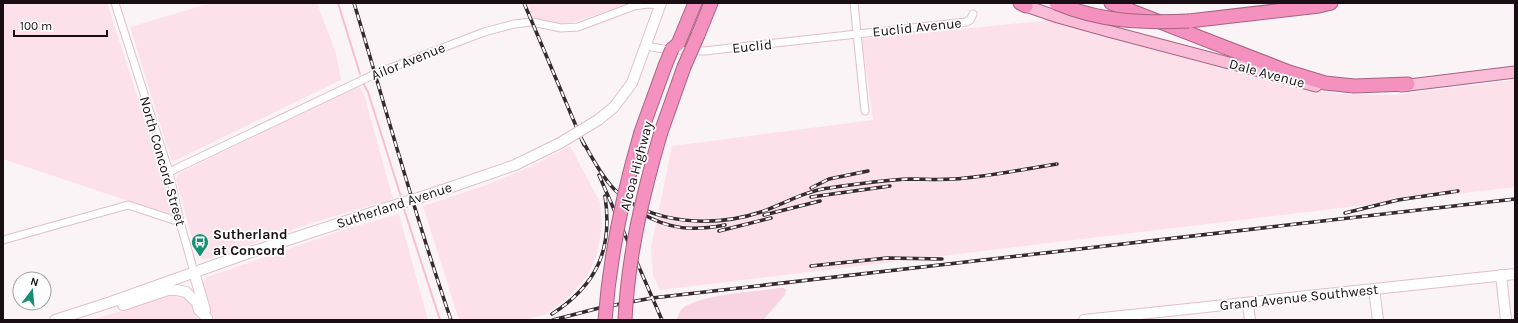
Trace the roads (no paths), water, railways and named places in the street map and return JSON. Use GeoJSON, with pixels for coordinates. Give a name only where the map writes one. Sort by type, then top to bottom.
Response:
{"type":"FeatureCollection","features":[{"type":"Feature","properties":{"kind":"highway"},"geometry":{"type":"LineString","coordinates":[[679,33],[686,3]]}},
{"type":"Feature","properties":{"kind":"highway"},"geometry":{"type":"LineString","coordinates":[[679,33],[694,3]]}},
{"type":"Feature","properties":{"kind":"highway"},"geometry":{"type":"LineString","coordinates":[[700,30],[711,3]]}},
{"type":"Feature","properties":{"kind":"highway"},"geometry":{"type":"LineString","coordinates":[[700,30],[720,3]]}},
{"type":"Feature","properties":{"kind":"highway"},"geometry":{"type":"LineString","coordinates":[[1056,3],[1091,15],[1115,20],[1150,23],[1189,21],[1318,6],[1331,3]]}},
{"type":"Feature","properties":{"kind":"highway"},"geometry":{"type":"LineString","coordinates":[[1111,3],[1289,72],[1325,83],[1354,86],[1408,84]]}},
{"type":"Feature","properties":{"kind":"highway","name":"Alcoa Highway"},"geometry":{"type":"LineString","coordinates":[[625,320],[635,231],[644,189],[661,132],[684,67],[700,30]]}},
{"type":"Feature","properties":{"kind":"highway","name":"Alcoa Highway"},"geometry":{"type":"LineString","coordinates":[[606,320],[609,276],[616,232],[631,167],[641,132],[665,66],[672,49],[678,44],[679,33]]}},
{"type":"Feature","properties":{"kind":"main road","name":"Dale Avenue"},"geometry":{"type":"LineString","coordinates":[[1024,4],[1058,17],[1094,27],[1319,86],[1343,90],[1389,89],[1408,84],[1515,72]]}},
{"type":"Feature","properties":{"kind":"street","name":"North Concord Street"},"geometry":{"type":"LineString","coordinates":[[115,3],[169,172],[180,222],[207,319]]}},
{"type":"Feature","properties":{"kind":"street"},"geometry":{"type":"LineString","coordinates":[[854,3],[865,111]]}},
{"type":"Feature","properties":{"kind":"street","name":"Ailor Avenue"},"geometry":{"type":"LineString","coordinates":[[169,172],[375,74],[484,32],[514,24],[532,22],[561,28],[578,27],[634,6],[661,4]]}},
{"type":"Feature","properties":{"kind":"street","name":"Sutherland Avenue"},"geometry":{"type":"LineString","coordinates":[[55,320],[103,305],[254,251],[515,165],[560,143],[598,120],[614,108],[628,90],[661,4]]}},
{"type":"Feature","properties":{"kind":"street","name":"Euclid Avenue"},"geometry":{"type":"LineString","coordinates":[[858,33],[966,22],[970,20],[973,14]]}},
{"type":"Feature","properties":{"kind":"street","name":"Euclid"},"geometry":{"type":"LineString","coordinates":[[646,46],[669,50],[695,51],[858,33]]}},
{"type":"Feature","properties":{"kind":"street"},"geometry":{"type":"LineString","coordinates":[[3,240],[128,205],[180,222]]}},
{"type":"Feature","properties":{"kind":"street","name":"Grand Avenue Southwest"},"geometry":{"type":"LineString","coordinates":[[1084,320],[1143,317],[1292,297],[1515,274]]}},
{"type":"Feature","properties":{"kind":"street"},"geometry":{"type":"LineString","coordinates":[[1501,275],[1506,320]]}},
{"type":"Feature","properties":{"kind":"street"},"geometry":{"type":"LineString","coordinates":[[1374,289],[1378,320]]}},
{"type":"Feature","properties":{"kind":"street"},"geometry":{"type":"LineString","coordinates":[[103,305],[113,308],[168,290],[177,290],[186,292],[197,303],[199,310],[207,319]]}},
{"type":"Feature","properties":{"kind":"street"},"geometry":{"type":"LineString","coordinates":[[1248,304],[1250,320]]}},
{"type":"Feature","properties":{"kind":"waterway"},"geometry":{"type":"LineString","coordinates":[[338,3],[360,74]]}},
{"type":"Feature","properties":{"kind":"waterway"},"geometry":{"type":"LineString","coordinates":[[363,83],[368,92],[402,200]]}},
{"type":"Feature","properties":{"kind":"waterway"},"geometry":{"type":"LineString","coordinates":[[403,206],[440,320]]}},
{"type":"Feature","properties":{"kind":"railway"},"geometry":{"type":"LineString","coordinates":[[354,3],[413,202],[451,320]]}},
{"type":"Feature","properties":{"kind":"railway"},"geometry":{"type":"LineString","coordinates":[[524,3],[584,145]]}},
{"type":"Feature","properties":{"kind":"railway"},"geometry":{"type":"LineString","coordinates":[[582,140],[605,179],[615,190],[630,202],[647,211],[665,217],[685,220],[705,221],[743,217],[761,212],[811,192],[829,188],[870,182],[910,179],[966,178],[1057,164]]}},
{"type":"Feature","properties":{"kind":"railway"},"geometry":{"type":"LineString","coordinates":[[811,188],[829,179],[868,171]]}},
{"type":"Feature","properties":{"kind":"railway"},"geometry":{"type":"LineString","coordinates":[[599,175],[662,320]]}},
{"type":"Feature","properties":{"kind":"railway"},"geometry":{"type":"LineString","coordinates":[[811,197],[890,186]]}},
{"type":"Feature","properties":{"kind":"railway"},"geometry":{"type":"LineString","coordinates":[[1345,213],[1398,200],[1458,191]]}},
{"type":"Feature","properties":{"kind":"railway"},"geometry":{"type":"LineString","coordinates":[[552,314],[568,303],[580,291],[591,278],[598,264],[604,249],[606,233],[607,215],[605,196]]}},
{"type":"Feature","properties":{"kind":"railway"},"geometry":{"type":"LineString","coordinates":[[553,320],[599,308],[652,298],[1515,199]]}},
{"type":"Feature","properties":{"kind":"railway"},"geometry":{"type":"LineString","coordinates":[[764,215],[820,201]]}},
{"type":"Feature","properties":{"kind":"railway"},"geometry":{"type":"LineString","coordinates":[[641,213],[662,223],[682,228],[702,228],[725,225]]}},
{"type":"Feature","properties":{"kind":"railway"},"geometry":{"type":"LineString","coordinates":[[719,231],[771,218]]}},
{"type":"Feature","properties":{"kind":"railway"},"geometry":{"type":"LineString","coordinates":[[811,266],[887,258],[942,259]]}},
{"type":"Feature","properties":{"kind":"place","name":"Sutherland at Concord"},"geometry":{"type":"Point","coordinates":[200,257]}}]}
